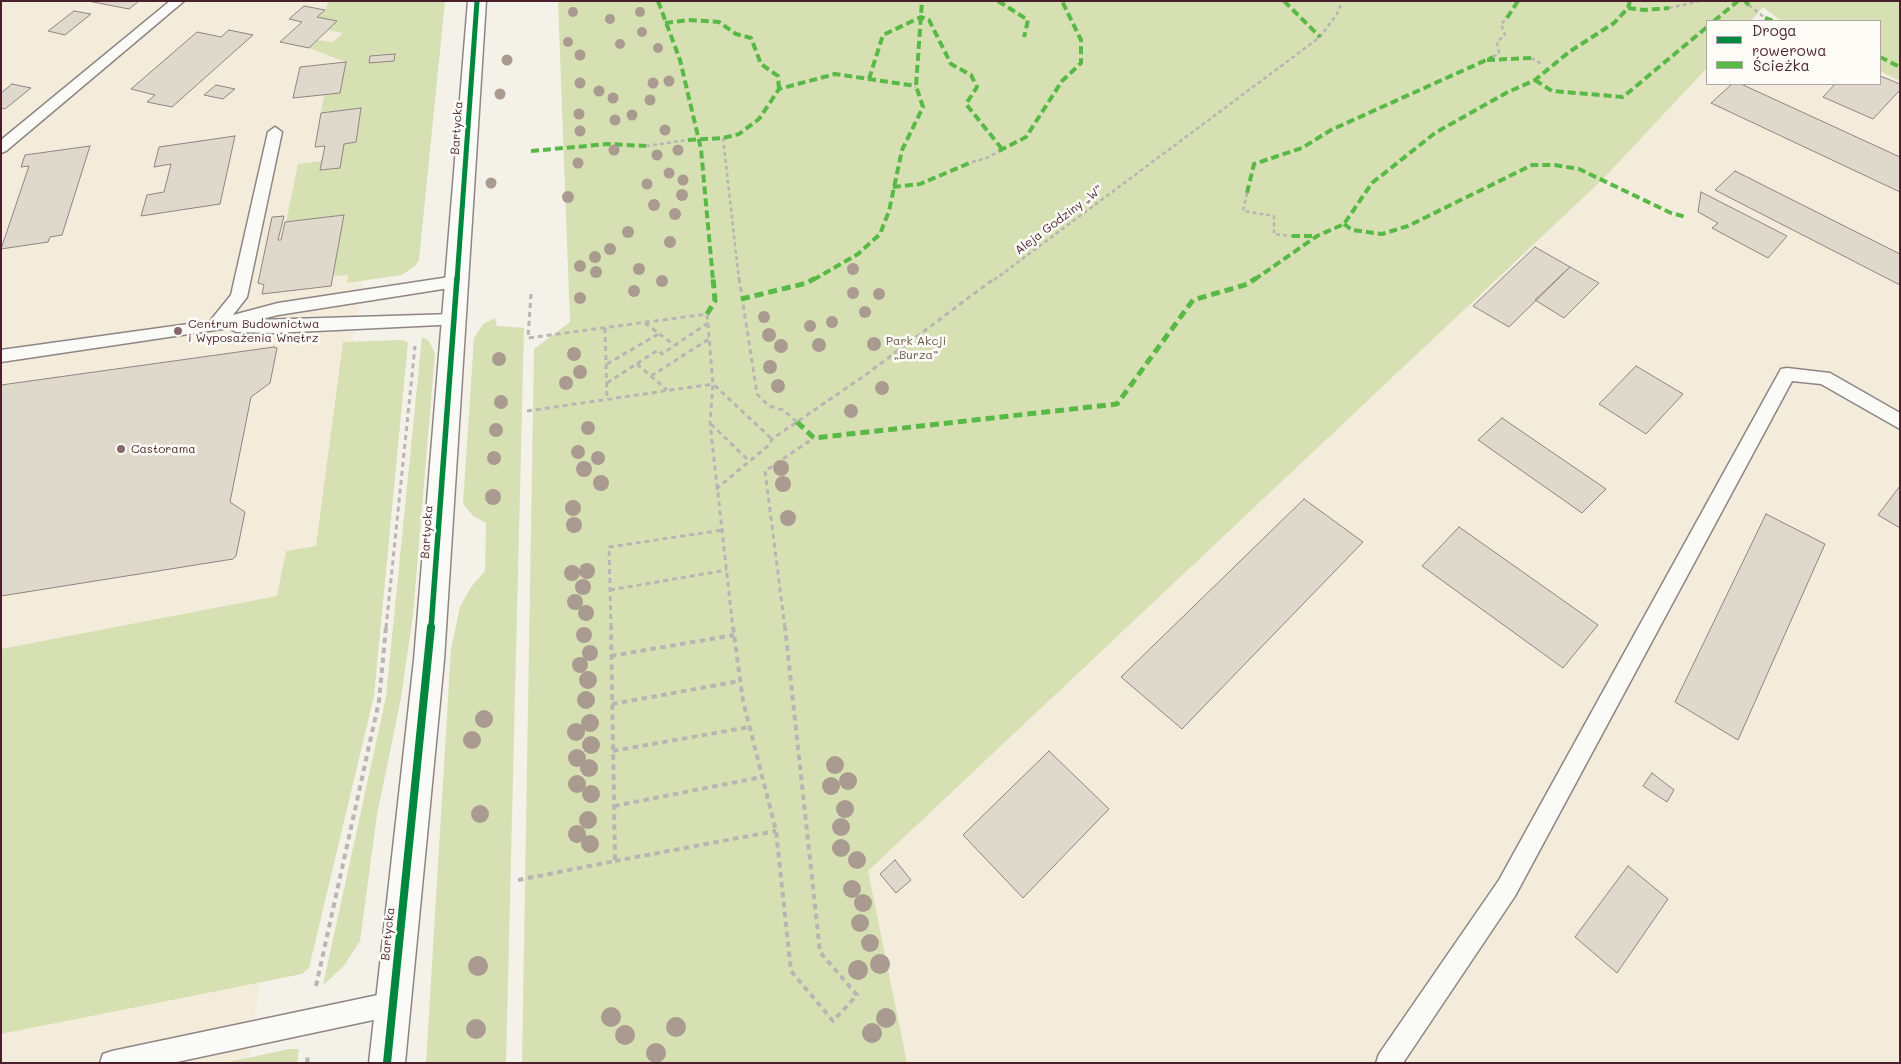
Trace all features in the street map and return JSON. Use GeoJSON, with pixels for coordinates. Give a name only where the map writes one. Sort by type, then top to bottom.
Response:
{"type":"FeatureCollection","features":[{"type":"Feature","properties":{"kind":"street","name":"Bartycka"},"geometry":{"type":"LineString","coordinates":[[387,1063],[429,660],[477,1]]}},
{"type":"Feature","properties":{"kind":"lane"},"geometry":{"type":"LineString","coordinates":[[2,151],[178,1]]}},
{"type":"Feature","properties":{"kind":"lane"},"geometry":{"type":"LineString","coordinates":[[215,326],[239,297],[275,132]]}},
{"type":"Feature","properties":{"kind":"lane"},"geometry":{"type":"LineString","coordinates":[[1,356],[215,326],[278,309],[456,282]]}},
{"type":"Feature","properties":{"kind":"lane"},"geometry":{"type":"LineString","coordinates":[[215,326],[274,327],[454,320]]}},
{"type":"Feature","properties":{"kind":"lane"},"geometry":{"type":"LineString","coordinates":[[1388,1063],[1507,888],[1787,374],[1824,378],[1900,422]]}},
{"type":"Feature","properties":{"kind":"lane"},"geometry":{"type":"LineString","coordinates":[[112,1063],[392,1004]]}},
{"type":"Feature","properties":{"kind":"path"},"geometry":{"type":"LineString","coordinates":[[1669,8],[1700,1]]}},
{"type":"Feature","properties":{"kind":"path"},"geometry":{"type":"LineString","coordinates":[[1749,5],[1764,18]]}},
{"type":"Feature","properties":{"kind":"path"},"geometry":{"type":"LineString","coordinates":[[1493,57],[1499,53],[1497,42],[1506,35],[1501,24],[1507,18]]}},
{"type":"Feature","properties":{"kind":"path"},"geometry":{"type":"LineString","coordinates":[[1531,58],[1542,64]]}},
{"type":"Feature","properties":{"kind":"path"},"geometry":{"type":"LineString","coordinates":[[723,138],[741,299],[757,394],[769,406],[783,410],[797,422]]}},
{"type":"Feature","properties":{"kind":"path"},"geometry":{"type":"LineString","coordinates":[[646,146],[688,140]]}},
{"type":"Feature","properties":{"kind":"path"},"geometry":{"type":"LineString","coordinates":[[972,162],[986,158],[999,151]]}},
{"type":"Feature","properties":{"kind":"path"},"geometry":{"type":"LineString","coordinates":[[1247,193],[1243,211],[1274,216],[1274,234],[1292,236]]}},
{"type":"Feature","properties":{"kind":"path"},"geometry":{"type":"LineString","coordinates":[[531,294],[528,338],[707,314],[713,384],[710,423],[734,635],[749,727],[776,831],[791,971],[833,1021],[857,995],[820,952],[792,693],[765,471],[814,438]]}},
{"type":"Feature","properties":{"kind":"path"},"geometry":{"type":"LineString","coordinates":[[307,1063],[316,984],[380,701],[418,322]]}},
{"type":"Feature","properties":{"kind":"path"},"geometry":{"type":"LineString","coordinates":[[645,322],[674,345]]}},
{"type":"Feature","properties":{"kind":"path"},"geometry":{"type":"LineString","coordinates":[[606,383],[658,350],[662,354],[708,323]]}},
{"type":"Feature","properties":{"kind":"path"},"geometry":{"type":"LineString","coordinates":[[605,328],[607,399]]}},
{"type":"Feature","properties":{"kind":"path"},"geometry":{"type":"LineString","coordinates":[[606,365],[660,333]]}},
{"type":"Feature","properties":{"kind":"path"},"geometry":{"type":"LineString","coordinates":[[651,376],[709,339]]}},
{"type":"Feature","properties":{"kind":"path"},"geometry":{"type":"LineString","coordinates":[[637,364],[667,390]]}},
{"type":"Feature","properties":{"kind":"path"},"geometry":{"type":"LineString","coordinates":[[527,411],[713,384]]}},
{"type":"Feature","properties":{"kind":"path"},"geometry":{"type":"LineString","coordinates":[[713,384],[772,439]]}},
{"type":"Feature","properties":{"kind":"path"},"geometry":{"type":"LineString","coordinates":[[710,423],[748,460]]}},
{"type":"Feature","properties":{"kind":"path"},"geometry":{"type":"LineString","coordinates":[[615,861],[610,546],[723,530]]}},
{"type":"Feature","properties":{"kind":"path"},"geometry":{"type":"LineString","coordinates":[[610,590],[727,570]]}},
{"type":"Feature","properties":{"kind":"path"},"geometry":{"type":"LineString","coordinates":[[611,656],[734,635]]}},
{"type":"Feature","properties":{"kind":"path"},"geometry":{"type":"LineString","coordinates":[[612,704],[740,681]]}},
{"type":"Feature","properties":{"kind":"path"},"geometry":{"type":"LineString","coordinates":[[613,752],[749,727]]}},
{"type":"Feature","properties":{"kind":"path"},"geometry":{"type":"LineString","coordinates":[[614,806],[762,777]]}},
{"type":"Feature","properties":{"kind":"path"},"geometry":{"type":"LineString","coordinates":[[518,880],[776,831]]}},
{"type":"Feature","properties":{"kind":"shaded area","name":"Centrum Budownictwa i Wyposażenia Wnętrz"},"geometry":{"type":"Polygon","coordinates":[[[1,1],[403,1],[248,1063],[1,1063],[1,1]]]}},
{"type":"Feature","properties":{"kind":"shaded area"},"geometry":{"type":"Polygon","coordinates":[[[1706,69],[1706,85],[1881,85],[1881,72],[1900,81],[1900,1063],[907,1063],[867,871],[1603,179],[1706,69]]]}},
{"type":"Feature","properties":{"kind":"green space"},"geometry":{"type":"Polygon","coordinates":[[[329,1],[445,1],[419,260],[415,266],[402,275],[347,283],[348,275],[333,276],[344,215],[286,222],[298,164],[322,161],[320,170],[340,168],[344,144],[356,142],[361,108],[321,113],[324,95],[346,62],[309,48],[318,40],[333,42],[343,33],[328,30],[336,21],[317,17],[325,10],[329,1]]]}},
{"type":"Feature","properties":{"kind":"green space","name":"Park Akcji „Burza”"},"geometry":{"type":"Polygon","coordinates":[[[558,1],[1900,1],[1900,81],[1881,72],[1881,20],[1780,20],[1763,7],[1752,20],[1706,20],[1706,69],[1603,179],[868,871],[907,1063],[522,1063],[534,349],[570,322],[558,1]]]}},
{"type":"Feature","properties":{"kind":"green space"},"geometry":{"type":"Polygon","coordinates":[[[495,318],[497,326],[524,328],[506,1063],[426,1063],[451,649],[460,607],[471,587],[485,571],[486,523],[473,516],[463,504],[474,338],[483,324],[495,318]]]}},
{"type":"Feature","properties":{"kind":"green space"},"geometry":{"type":"Polygon","coordinates":[[[422,337],[428,340],[435,353],[413,615],[401,698],[377,815],[360,941],[343,967],[323,985],[386,697],[422,337]]]}},
{"type":"Feature","properties":{"kind":"green space"},"geometry":{"type":"Polygon","coordinates":[[[402,340],[408,342],[374,696],[309,968],[302,974],[1,1034],[1,649],[277,596],[286,551],[316,546],[343,342],[402,340]]]}},
{"type":"Feature","properties":{"kind":"green space"},"geometry":{"type":"Polygon","coordinates":[[[289,1049],[299,1049],[297,1063],[224,1063],[289,1049]]]}},
{"type":"Feature","properties":{"kind":"building"},"geometry":{"type":"Polygon","coordinates":[[[88,1],[139,1],[129,9],[88,1]]]}},
{"type":"Feature","properties":{"kind":"building"},"geometry":{"type":"Polygon","coordinates":[[[304,6],[325,10],[317,17],[337,21],[309,48],[280,42],[302,22],[289,19],[304,6]]]}},
{"type":"Feature","properties":{"kind":"building"},"geometry":{"type":"Polygon","coordinates":[[[74,11],[91,14],[65,35],[48,31],[74,11]]]}},
{"type":"Feature","properties":{"kind":"building"},"geometry":{"type":"Polygon","coordinates":[[[229,30],[253,35],[172,107],[147,102],[155,95],[131,89],[197,32],[221,37],[229,30]]]}},
{"type":"Feature","properties":{"kind":"building"},"geometry":{"type":"Polygon","coordinates":[[[395,54],[394,61],[369,63],[370,56],[395,54]]]}},
{"type":"Feature","properties":{"kind":"building"},"geometry":{"type":"Polygon","coordinates":[[[346,62],[340,93],[293,98],[300,67],[346,62]]]}},
{"type":"Feature","properties":{"kind":"building"},"geometry":{"type":"Polygon","coordinates":[[[1881,76],[1900,84],[1900,90],[1873,119],[1823,97],[1834,85],[1881,85],[1881,76]]]}},
{"type":"Feature","properties":{"kind":"building"},"geometry":{"type":"Polygon","coordinates":[[[12,84],[31,88],[5,109],[1,108],[1,93],[12,84]]]}},
{"type":"Feature","properties":{"kind":"building"},"geometry":{"type":"Polygon","coordinates":[[[216,85],[235,89],[223,99],[204,95],[216,85]]]}},
{"type":"Feature","properties":{"kind":"building"},"geometry":{"type":"Polygon","coordinates":[[[1731,85],[1743,85],[1900,157],[1900,192],[1711,103],[1731,85]]]}},
{"type":"Feature","properties":{"kind":"building"},"geometry":{"type":"Polygon","coordinates":[[[361,108],[356,142],[344,144],[340,168],[320,170],[325,146],[315,147],[321,113],[361,108]]]}},
{"type":"Feature","properties":{"kind":"building"},"geometry":{"type":"Polygon","coordinates":[[[235,136],[220,204],[141,216],[147,195],[164,192],[171,164],[154,167],[159,147],[235,136]]]}},
{"type":"Feature","properties":{"kind":"building"},"geometry":{"type":"Polygon","coordinates":[[[90,146],[62,235],[50,237],[48,242],[1,249],[29,166],[21,167],[25,155],[90,146]]]}},
{"type":"Feature","properties":{"kind":"building"},"geometry":{"type":"Polygon","coordinates":[[[1735,171],[1900,254],[1900,285],[1715,190],[1735,171]]]}},
{"type":"Feature","properties":{"kind":"building"},"geometry":{"type":"Polygon","coordinates":[[[1701,192],[1787,236],[1768,258],[1712,228],[1718,223],[1698,212],[1701,192]]]}},
{"type":"Feature","properties":{"kind":"building"},"geometry":{"type":"Polygon","coordinates":[[[344,215],[331,286],[262,294],[264,285],[258,283],[272,217],[284,216],[278,240],[281,240],[285,222],[344,215]]]}},
{"type":"Feature","properties":{"kind":"building"},"geometry":{"type":"Polygon","coordinates":[[[1535,247],[1570,267],[1509,327],[1473,306],[1535,247]]]}},
{"type":"Feature","properties":{"kind":"building"},"geometry":{"type":"Polygon","coordinates":[[[1570,267],[1599,283],[1564,318],[1535,300],[1570,267]]]}},
{"type":"Feature","properties":{"kind":"building","name":"Castorama"},"geometry":{"type":"Polygon","coordinates":[[[277,348],[270,383],[251,397],[230,502],[245,512],[236,556],[233,559],[1,596],[1,385],[277,348]]]}},
{"type":"Feature","properties":{"kind":"building"},"geometry":{"type":"Polygon","coordinates":[[[1636,366],[1683,394],[1646,434],[1599,404],[1636,366]]]}},
{"type":"Feature","properties":{"kind":"building"},"geometry":{"type":"Polygon","coordinates":[[[1502,418],[1606,489],[1582,513],[1478,440],[1502,418]]]}},
{"type":"Feature","properties":{"kind":"building"},"geometry":{"type":"Polygon","coordinates":[[[1900,486],[1900,528],[1878,515],[1900,486]]]}},
{"type":"Feature","properties":{"kind":"building"},"geometry":{"type":"Polygon","coordinates":[[[1304,499],[1363,542],[1182,729],[1121,677],[1304,499]]]}},
{"type":"Feature","properties":{"kind":"building"},"geometry":{"type":"Polygon","coordinates":[[[1766,514],[1825,544],[1738,740],[1675,702],[1766,514]]]}},
{"type":"Feature","properties":{"kind":"building"},"geometry":{"type":"Polygon","coordinates":[[[1459,527],[1598,625],[1563,668],[1422,566],[1459,527]]]}},
{"type":"Feature","properties":{"kind":"building"},"geometry":{"type":"Polygon","coordinates":[[[1049,751],[1109,809],[1023,898],[963,835],[1049,751]]]}},
{"type":"Feature","properties":{"kind":"building"},"geometry":{"type":"Polygon","coordinates":[[[1652,773],[1674,790],[1667,802],[1643,786],[1652,773]]]}},
{"type":"Feature","properties":{"kind":"building"},"geometry":{"type":"Polygon","coordinates":[[[895,860],[911,880],[896,893],[880,874],[895,860]]]}},
{"type":"Feature","properties":{"kind":"building"},"geometry":{"type":"Polygon","coordinates":[[[1628,866],[1668,899],[1617,973],[1575,937],[1628,866]]]}},
{"type":"Feature","properties":{"kind":"marked path"},"geometry":{"type":"LineString","coordinates":[[658,1],[680,60],[701,149],[715,301],[707,314]]}},
{"type":"Feature","properties":{"kind":"marked path"},"geometry":{"type":"LineString","coordinates":[[741,299],[807,283],[858,254],[880,234],[889,211],[902,150],[923,107],[916,86],[922,1]]}},
{"type":"Feature","properties":{"kind":"marked path"},"geometry":{"type":"LineString","coordinates":[[998,1],[1028,20],[1024,37]]}},
{"type":"Feature","properties":{"kind":"marked path"},"geometry":{"type":"LineString","coordinates":[[999,151],[1026,137],[1062,81],[1081,63],[1081,40],[1062,1]]}},
{"type":"Feature","properties":{"kind":"marked path"},"geometry":{"type":"LineString","coordinates":[[1284,1],[1320,37]]}},
{"type":"Feature","properties":{"kind":"marked path"},"geometry":{"type":"LineString","coordinates":[[1507,18],[1518,1]]}},
{"type":"Feature","properties":{"kind":"marked path"},"geometry":{"type":"LineString","coordinates":[[797,422],[814,438],[1117,404],[1193,300],[1248,284],[1317,236],[1344,224],[1372,183],[1435,133],[1506,93],[1535,80],[1569,52],[1614,23],[1628,8],[1630,1]]}},
{"type":"Feature","properties":{"kind":"marked path"},"geometry":{"type":"LineString","coordinates":[[1715,20],[1738,1]]}},
{"type":"Feature","properties":{"kind":"marked path"},"geometry":{"type":"LineString","coordinates":[[1745,1],[1749,5]]}},
{"type":"Feature","properties":{"kind":"marked path"},"geometry":{"type":"LineString","coordinates":[[1628,8],[1644,10],[1669,8]]}},
{"type":"Feature","properties":{"kind":"marked path"},"geometry":{"type":"LineString","coordinates":[[869,79],[883,35],[921,17],[929,20],[951,64],[971,75],[977,87],[966,104],[1002,149]]}},
{"type":"Feature","properties":{"kind":"marked path"},"geometry":{"type":"LineString","coordinates":[[1765,18],[1771,20]]}},
{"type":"Feature","properties":{"kind":"marked path"},"geometry":{"type":"LineString","coordinates":[[665,23],[688,20],[719,22],[736,34],[751,38],[761,64],[778,76],[779,89]]}},
{"type":"Feature","properties":{"kind":"marked path"},"geometry":{"type":"LineString","coordinates":[[1535,80],[1552,91],[1623,97],[1706,28]]}},
{"type":"Feature","properties":{"kind":"marked path"},"geometry":{"type":"LineString","coordinates":[[1247,193],[1254,164],[1302,148],[1331,130],[1493,57]]}},
{"type":"Feature","properties":{"kind":"marked path"},"geometry":{"type":"LineString","coordinates":[[1487,60],[1531,58]]}},
{"type":"Feature","properties":{"kind":"marked path"},"geometry":{"type":"LineString","coordinates":[[1881,58],[1900,67]]}},
{"type":"Feature","properties":{"kind":"marked path"},"geometry":{"type":"LineString","coordinates":[[688,140],[723,138],[739,134],[759,119],[779,89],[835,74],[916,86]]}},
{"type":"Feature","properties":{"kind":"marked path"},"geometry":{"type":"LineString","coordinates":[[531,151],[608,144],[646,146]]}},
{"type":"Feature","properties":{"kind":"marked path"},"geometry":{"type":"LineString","coordinates":[[893,187],[920,184],[972,162]]}},
{"type":"Feature","properties":{"kind":"marked path"},"geometry":{"type":"LineString","coordinates":[[1344,224],[1352,230],[1382,234],[1408,226],[1532,165],[1555,165],[1579,169],[1671,213],[1686,217]]}},
{"type":"Feature","properties":{"kind":"marked path"},"geometry":{"type":"LineString","coordinates":[[1292,236],[1317,236]]}},
{"type":"Feature","properties":{"kind":"cycle path"},"geometry":{"type":"LineString","coordinates":[[387,1063],[429,660],[477,1]]}},
{"type":"Feature","properties":{"kind":"place","name":"Centrum Budownictwa i Wyposażenia Wnętrz"},"geometry":{"type":"Point","coordinates":[178,331]}},
{"type":"Feature","properties":{"kind":"place","name":"Castorama"},"geometry":{"type":"Point","coordinates":[121,449]}}]}
